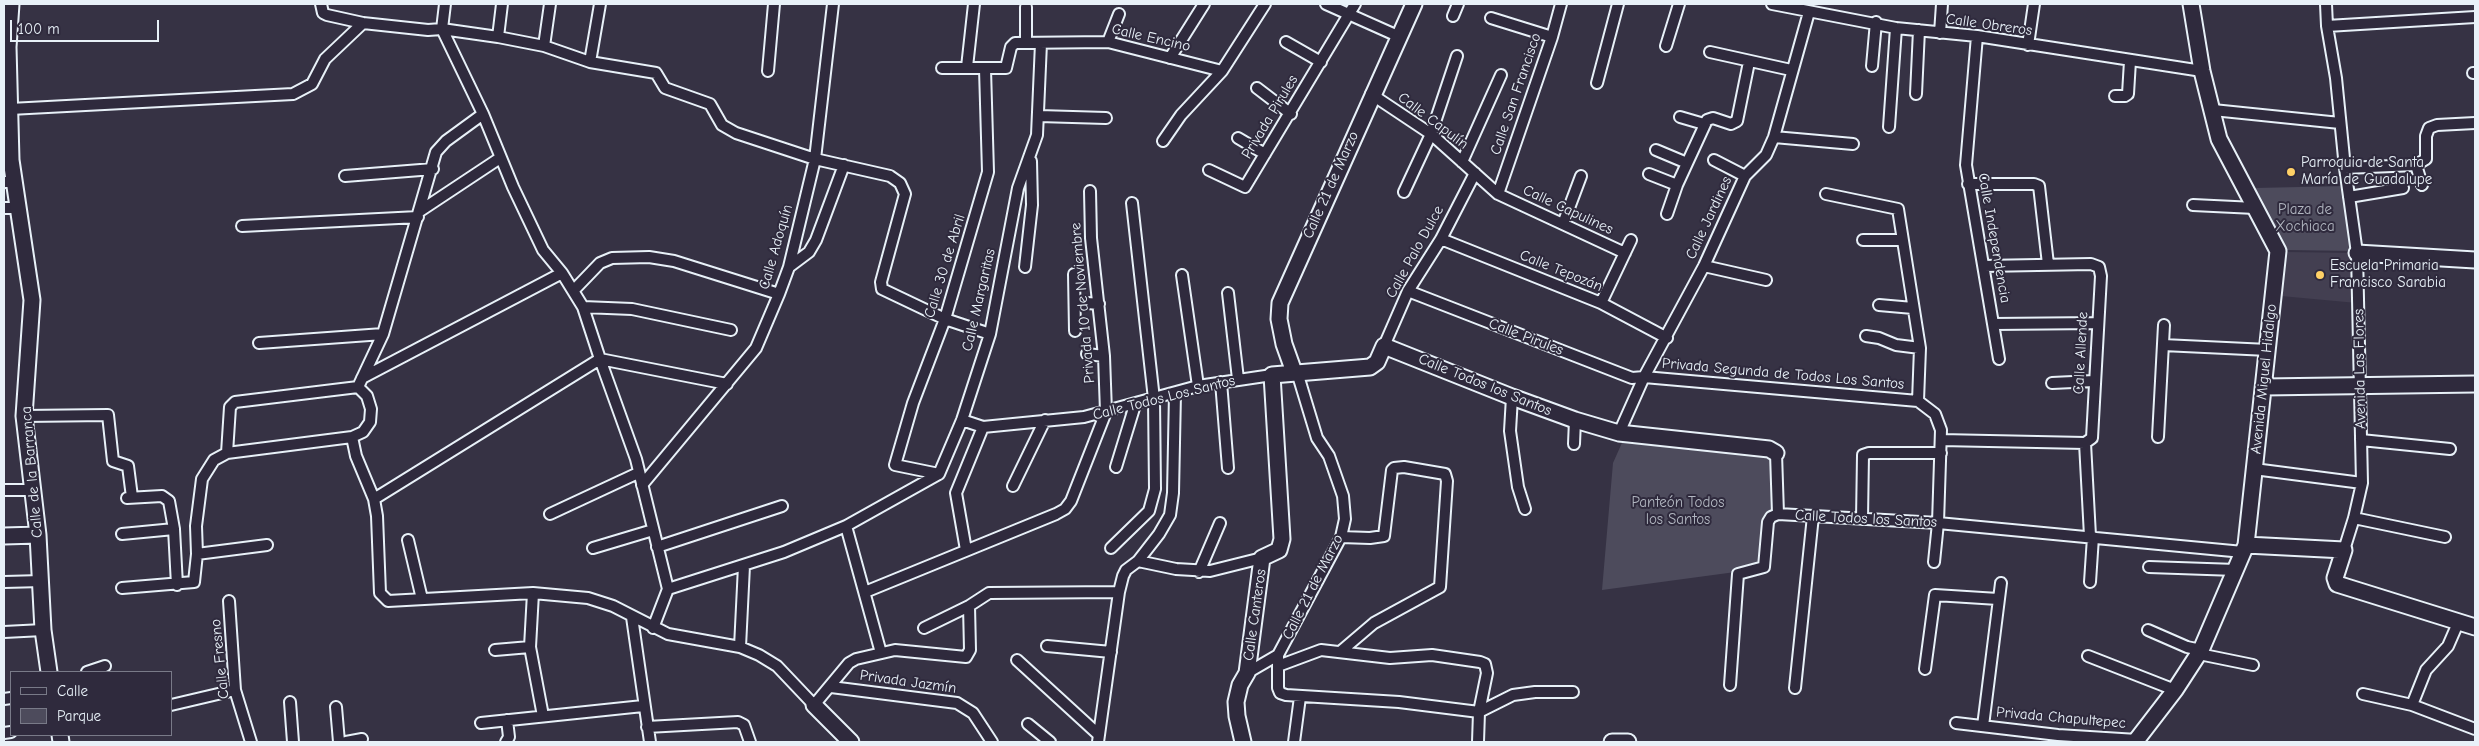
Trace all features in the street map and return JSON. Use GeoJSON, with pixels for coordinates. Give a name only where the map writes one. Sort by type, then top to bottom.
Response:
{"type":"FeatureCollection","features":[{"type":"Feature","properties":{"kind":"street","name":"Calle de la Barranca"},"geometry":{"type":"LineString","coordinates":[[11,4],[6,47],[10,108],[8,161],[10,208],[32,300],[24,416],[38,535],[42,581],[43,630],[50,671]]}},
{"type":"Feature","properties":{"kind":"street"},"geometry":{"type":"LineString","coordinates":[[321,4],[323,13],[326,15],[363,23],[428,30],[442,29],[498,37],[544,46],[590,62],[656,73],[665,88],[705,100],[710,104],[722,125],[736,133],[815,159],[844,164],[890,176],[900,183],[905,194],[882,282],[882,289],[945,319],[990,334]]}},
{"type":"Feature","properties":{"kind":"street"},"geometry":{"type":"LineString","coordinates":[[445,4],[442,29],[483,114],[500,158],[542,250],[562,273],[584,307],[600,359],[636,458],[668,589],[653,628]]}},
{"type":"Feature","properties":{"kind":"street"},"geometry":{"type":"LineString","coordinates":[[498,37],[502,4]]}},
{"type":"Feature","properties":{"kind":"street"},"geometry":{"type":"LineString","coordinates":[[544,46],[550,4]]}},
{"type":"Feature","properties":{"kind":"street"},"geometry":{"type":"LineString","coordinates":[[590,62],[600,4]]}},
{"type":"Feature","properties":{"kind":"street"},"geometry":{"type":"LineString","coordinates":[[768,71],[774,4]]}},
{"type":"Feature","properties":{"kind":"street","name":"Calle Adoquín"},"geometry":{"type":"LineString","coordinates":[[642,485],[756,348],[779,294],[789,267],[815,159],[833,4]]}},
{"type":"Feature","properties":{"kind":"street"},"geometry":{"type":"LineString","coordinates":[[967,67],[974,4]]}},
{"type":"Feature","properties":{"kind":"street"},"geometry":{"type":"LineString","coordinates":[[1170,58],[1204,4]]}},
{"type":"Feature","properties":{"kind":"street"},"geometry":{"type":"LineString","coordinates":[[1163,141],[1181,115],[1222,71],[1265,4]]}},
{"type":"Feature","properties":{"kind":"street"},"geometry":{"type":"LineString","coordinates":[[1326,4],[1400,37]]}},
{"type":"Feature","properties":{"kind":"street"},"geometry":{"type":"LineString","coordinates":[[1350,14],[1355,4]]}},
{"type":"Feature","properties":{"kind":"street","name":"Calle 21 de Marzo"},"geometry":{"type":"LineString","coordinates":[[1247,673],[1278,655],[1341,537],[1345,519],[1343,496],[1329,456],[1317,438],[1281,327],[1280,303],[1371,94],[1400,37],[1414,4]]}},
{"type":"Feature","properties":{"kind":"street"},"geometry":{"type":"LineString","coordinates":[[1453,16],[1458,4]]}},
{"type":"Feature","properties":{"kind":"street","name":"Calle San Francisco"},"geometry":{"type":"LineString","coordinates":[[1498,194],[1552,37],[1560,4]]}},
{"type":"Feature","properties":{"kind":"street"},"geometry":{"type":"LineString","coordinates":[[1597,84],[1618,4]]}},
{"type":"Feature","properties":{"kind":"street"},"geometry":{"type":"LineString","coordinates":[[1666,46],[1679,4]]}},
{"type":"Feature","properties":{"kind":"street","name":"Calle Obreros"},"geometry":{"type":"LineString","coordinates":[[1772,4],[1809,12],[1876,22],[1896,28],[1977,36],[2202,71]]}},
{"type":"Feature","properties":{"kind":"street"},"geometry":{"type":"LineString","coordinates":[[1940,33],[1942,4]]}},
{"type":"Feature","properties":{"kind":"street"},"geometry":{"type":"LineString","coordinates":[[2028,45],[2034,4]]}},
{"type":"Feature","properties":{"kind":"street","name":"Avenida Miguel Hidalgo"},"geometry":{"type":"LineString","coordinates":[[2136,741],[2175,690],[2200,652],[2244,548],[2264,387],[2278,250],[2219,139],[2202,71],[2191,4]]}},
{"type":"Feature","properties":{"kind":"street","name":"Avenida Las Flores"},"geometry":{"type":"LineString","coordinates":[[2326,4],[2327,26],[2336,78],[2345,168],[2357,253],[2361,385],[2362,484],[2336,582],[2458,622]]}},
{"type":"Feature","properties":{"kind":"street"},"geometry":{"type":"LineString","coordinates":[[1026,7],[1026,43]]}},
{"type":"Feature","properties":{"kind":"street","name":"Calle Jardines"},"geometry":{"type":"LineString","coordinates":[[1619,433],[1644,377],[1704,266],[1745,176],[1766,155],[1774,137],[1791,70],[1809,12]]}},
{"type":"Feature","properties":{"kind":"street"},"geometry":{"type":"LineString","coordinates":[[1108,42],[1118,14]]}},
{"type":"Feature","properties":{"kind":"street","name":"Privada Pirules"},"geometry":{"type":"LineString","coordinates":[[1209,170],[1245,187],[1350,14]]}},
{"type":"Feature","properties":{"kind":"street"},"geometry":{"type":"LineString","coordinates":[[2327,26],[2475,17]]}},
{"type":"Feature","properties":{"kind":"street"},"geometry":{"type":"LineString","coordinates":[[1491,18],[1552,37]]}},
{"type":"Feature","properties":{"kind":"street"},"geometry":{"type":"LineString","coordinates":[[1872,66],[1876,22]]}},
{"type":"Feature","properties":{"kind":"street"},"geometry":{"type":"LineString","coordinates":[[10,108],[293,94],[312,84],[325,59],[363,23]]}},
{"type":"Feature","properties":{"kind":"street"},"geometry":{"type":"LineString","coordinates":[[1890,126],[1896,28]]}},
{"type":"Feature","properties":{"kind":"street"},"geometry":{"type":"LineString","coordinates":[[1916,94],[1919,30]]}},
{"type":"Feature","properties":{"kind":"street","name":"Calle Independencia"},"geometry":{"type":"LineString","coordinates":[[1977,36],[1967,146],[1968,184],[1999,358]]}},
{"type":"Feature","properties":{"kind":"street","name":"Calle Encino"},"geometry":{"type":"LineString","coordinates":[[985,69],[1006,68],[1012,44],[1108,42],[1222,71]]}},
{"type":"Feature","properties":{"kind":"street"},"geometry":{"type":"LineString","coordinates":[[1286,42],[1321,62]]}},
{"type":"Feature","properties":{"kind":"street"},"geometry":{"type":"LineString","coordinates":[[1025,267],[1032,205],[1030,158],[1037,135],[1039,116],[1042,43]]}},
{"type":"Feature","properties":{"kind":"street"},"geometry":{"type":"LineString","coordinates":[[1710,52],[1791,70]]}},
{"type":"Feature","properties":{"kind":"street"},"geometry":{"type":"LineString","coordinates":[[1404,192],[1431,134],[1457,56]]}},
{"type":"Feature","properties":{"kind":"street"},"geometry":{"type":"LineString","coordinates":[[2115,96],[2125,96],[2128,94],[2130,61]]}},
{"type":"Feature","properties":{"kind":"street"},"geometry":{"type":"LineString","coordinates":[[1667,214],[1704,124],[1713,118],[1731,124],[1737,121],[1749,62]]}},
{"type":"Feature","properties":{"kind":"street"},"geometry":{"type":"LineString","coordinates":[[942,68],[967,67],[985,69]]}},
{"type":"Feature","properties":{"kind":"street","name":"Calle 30 de Abril"},"geometry":{"type":"LineString","coordinates":[[939,474],[895,465],[913,403],[945,319],[988,172],[985,69]]}},
{"type":"Feature","properties":{"kind":"street"},"geometry":{"type":"LineString","coordinates":[[1462,162],[1501,75]]}},
{"type":"Feature","properties":{"kind":"street"},"geometry":{"type":"LineString","coordinates":[[1257,88],[1291,114]]}},
{"type":"Feature","properties":{"kind":"street","name":"Calle Capulín"},"geometry":{"type":"LineString","coordinates":[[1371,94],[1431,134],[1498,194]]}},
{"type":"Feature","properties":{"kind":"street"},"geometry":{"type":"LineString","coordinates":[[2213,110],[2340,123]]}},
{"type":"Feature","properties":{"kind":"street"},"geometry":{"type":"LineString","coordinates":[[360,383],[383,334],[433,169],[436,152],[440,146],[483,114]]}},
{"type":"Feature","properties":{"kind":"street"},"geometry":{"type":"LineString","coordinates":[[1039,116],[1106,118]]}},
{"type":"Feature","properties":{"kind":"street"},"geometry":{"type":"LineString","coordinates":[[1680,117],[1704,124]]}},
{"type":"Feature","properties":{"kind":"street"},"geometry":{"type":"LineString","coordinates":[[2345,168],[2416,165],[2426,159],[2426,136],[2429,128],[2437,125],[2475,124]]}},
{"type":"Feature","properties":{"kind":"street"},"geometry":{"type":"LineString","coordinates":[[1774,137],[1853,144]]}},
{"type":"Feature","properties":{"kind":"street"},"geometry":{"type":"LineString","coordinates":[[1238,138],[1265,154]]}},
{"type":"Feature","properties":{"kind":"street"},"geometry":{"type":"LineString","coordinates":[[1656,150],[1688,163]]}},
{"type":"Feature","properties":{"kind":"street"},"geometry":{"type":"LineString","coordinates":[[242,226],[419,214],[500,158]]}},
{"type":"Feature","properties":{"kind":"street","name":"Calle Margaritas"},"geometry":{"type":"LineString","coordinates":[[939,474],[962,420],[990,334],[1018,188],[1030,158]]}},
{"type":"Feature","properties":{"kind":"street"},"geometry":{"type":"LineString","coordinates":[[1714,160],[1745,176]]}},
{"type":"Feature","properties":{"kind":"street"},"geometry":{"type":"LineString","coordinates":[[789,267],[809,252],[816,240],[844,164]]}},
{"type":"Feature","properties":{"kind":"street"},"geometry":{"type":"LineString","coordinates":[[2416,165],[2422,185]]}},
{"type":"Feature","properties":{"kind":"street"},"geometry":{"type":"LineString","coordinates":[[344,176],[433,169]]}},
{"type":"Feature","properties":{"kind":"street","name":"Calle Palo Dulce"},"geometry":{"type":"LineString","coordinates":[[1384,346],[1408,291],[1441,239],[1475,173]]}},
{"type":"Feature","properties":{"kind":"street"},"geometry":{"type":"LineString","coordinates":[[1649,174],[1677,186]]}},
{"type":"Feature","properties":{"kind":"street"},"geometry":{"type":"LineString","coordinates":[[1563,224],[1582,176]]}},
{"type":"Feature","properties":{"kind":"street"},"geometry":{"type":"LineString","coordinates":[[1968,184],[2034,184],[2039,186],[2048,264],[1984,266]]}},
{"type":"Feature","properties":{"kind":"street"},"geometry":{"type":"LineString","coordinates":[[2349,197],[2403,188]]}},
{"type":"Feature","properties":{"kind":"street","name":"Privada 10 de Noviembre"},"geometry":{"type":"LineString","coordinates":[[1090,191],[1091,238],[1104,356],[1106,412]]}},
{"type":"Feature","properties":{"kind":"street","name":"Calle Capulines"},"geometry":{"type":"LineString","coordinates":[[1498,194],[1625,254]]}},
{"type":"Feature","properties":{"kind":"street"},"geometry":{"type":"LineString","coordinates":[[1826,194],[1898,209],[1920,348],[1918,401],[1938,418],[1941,440],[1938,523],[1934,562]]}},
{"type":"Feature","properties":{"kind":"street"},"geometry":{"type":"LineString","coordinates":[[1111,548],[1149,511],[1155,489],[1154,399],[1132,203]]}},
{"type":"Feature","properties":{"kind":"street"},"geometry":{"type":"LineString","coordinates":[[2194,205],[2255,208]]}},
{"type":"Feature","properties":{"kind":"street","name":"Calle Tepozán"},"geometry":{"type":"LineString","coordinates":[[1441,239],[1601,304],[1666,338]]}},
{"type":"Feature","properties":{"kind":"street","name":"Calle Capulines"},"geometry":{"type":"LineString","coordinates":[[1601,304],[1631,240]]}},
{"type":"Feature","properties":{"kind":"street"},"geometry":{"type":"LineString","coordinates":[[1863,240],[1902,240]]}},
{"type":"Feature","properties":{"kind":"street"},"geometry":{"type":"LineString","coordinates":[[2357,253],[2475,260]]}},
{"type":"Feature","properties":{"kind":"street"},"geometry":{"type":"LineString","coordinates":[[574,290],[600,263],[612,258],[649,257],[674,261],[779,294]]}},
{"type":"Feature","properties":{"kind":"street","name":"Calle Allende"},"geometry":{"type":"LineString","coordinates":[[2048,264],[2091,264],[2099,267],[2101,276],[2094,381],[2087,442],[2091,537],[2090,582]]}},
{"type":"Feature","properties":{"kind":"street"},"geometry":{"type":"LineString","coordinates":[[1704,266],[1766,280]]}},
{"type":"Feature","properties":{"kind":"street"},"geometry":{"type":"LineString","coordinates":[[227,453],[230,407],[235,402],[360,383],[562,273]]}},
{"type":"Feature","properties":{"kind":"street"},"geometry":{"type":"LineString","coordinates":[[1074,274],[1076,302],[1075,331]]}},
{"type":"Feature","properties":{"kind":"street"},"geometry":{"type":"LineString","coordinates":[[1182,275],[1198,386]]}},
{"type":"Feature","properties":{"kind":"street","name":"Calle Pirules"},"geometry":{"type":"LineString","coordinates":[[1408,291],[1632,378],[1644,377]]}},
{"type":"Feature","properties":{"kind":"street"},"geometry":{"type":"LineString","coordinates":[[1228,292],[1238,379]]}},
{"type":"Feature","properties":{"kind":"street"},"geometry":{"type":"LineString","coordinates":[[1076,302],[1099,304]]}},
{"type":"Feature","properties":{"kind":"street"},"geometry":{"type":"LineString","coordinates":[[1879,305],[1913,308]]}},
{"type":"Feature","properties":{"kind":"street"},"geometry":{"type":"LineString","coordinates":[[584,307],[632,309],[731,330]]}},
{"type":"Feature","properties":{"kind":"street"},"geometry":{"type":"LineString","coordinates":[[1994,324],[2098,323]]}},
{"type":"Feature","properties":{"kind":"street"},"geometry":{"type":"LineString","coordinates":[[2158,437],[2164,325]]}},
{"type":"Feature","properties":{"kind":"street"},"geometry":{"type":"LineString","coordinates":[[259,342],[383,334]]}},
{"type":"Feature","properties":{"kind":"street"},"geometry":{"type":"LineString","coordinates":[[1866,336],[1879,338],[1896,345],[1920,348]]}},
{"type":"Feature","properties":{"kind":"street"},"geometry":{"type":"LineString","coordinates":[[2163,344],[2268,350]]}},
{"type":"Feature","properties":{"kind":"street","name":"Calle Todos Los Santos"},"geometry":{"type":"LineString","coordinates":[[962,420],[984,427],[1084,417],[1135,405],[1198,386],[1238,379],[1296,372],[1370,367],[1377,362],[1384,346]]}},
{"type":"Feature","properties":{"kind":"street","name":"Calle Todos los Santos"},"geometry":{"type":"LineString","coordinates":[[1384,346],[1512,397],[1575,420],[1619,433],[1769,449],[1776,452],[1778,514],[1938,523],[2244,548]]}},
{"type":"Feature","properties":{"kind":"street"},"geometry":{"type":"LineString","coordinates":[[1087,354],[1104,356]]}},
{"type":"Feature","properties":{"kind":"street"},"geometry":{"type":"LineString","coordinates":[[374,499],[600,359],[727,384]]}},
{"type":"Feature","properties":{"kind":"street","name":"Calle Canteros"},"geometry":{"type":"LineString","coordinates":[[1138,561],[1200,572],[1221,569],[1262,558],[1279,550],[1282,539],[1272,375]]}},
{"type":"Feature","properties":{"kind":"street","name":"Privada Segunda de Todos Los Santos"},"geometry":{"type":"LineString","coordinates":[[1644,377],[1918,401]]}},
{"type":"Feature","properties":{"kind":"street"},"geometry":{"type":"LineString","coordinates":[[2052,383],[2094,381]]}},
{"type":"Feature","properties":{"kind":"street"},"geometry":{"type":"LineString","coordinates":[[1221,382],[1228,468]]}},
{"type":"Feature","properties":{"kind":"street"},"geometry":{"type":"LineString","coordinates":[[122,588],[177,586],[194,582],[197,554],[196,526],[202,479],[214,460],[227,453],[352,437],[363,432],[370,422],[372,409],[360,383]]}},
{"type":"Feature","properties":{"kind":"street"},"geometry":{"type":"LineString","coordinates":[[2264,387],[2475,384]]}},
{"type":"Feature","properties":{"kind":"street"},"geometry":{"type":"LineString","coordinates":[[1098,738],[1119,592],[1126,570],[1138,561],[1159,534],[1170,515],[1173,493],[1174,393]]}},
{"type":"Feature","properties":{"kind":"street"},"geometry":{"type":"LineString","coordinates":[[1512,397],[1510,431],[1518,487],[1525,509]]}},
{"type":"Feature","properties":{"kind":"street"},"geometry":{"type":"LineString","coordinates":[[1116,468],[1135,405]]}},
{"type":"Feature","properties":{"kind":"street"},"geometry":{"type":"LineString","coordinates":[[865,592],[1065,509],[1071,502],[1106,412]]}},
{"type":"Feature","properties":{"kind":"street"},"geometry":{"type":"LineString","coordinates":[[24,416],[108,415],[113,461],[128,466],[129,498],[166,497],[174,529],[177,586]]}},
{"type":"Feature","properties":{"kind":"street"},"geometry":{"type":"LineString","coordinates":[[1014,486],[1045,420]]}},
{"type":"Feature","properties":{"kind":"street"},"geometry":{"type":"LineString","coordinates":[[1574,444],[1575,420]]}},
{"type":"Feature","properties":{"kind":"street"},"geometry":{"type":"LineString","coordinates":[[966,550],[956,492],[984,427]]}},
{"type":"Feature","properties":{"kind":"street"},"geometry":{"type":"LineString","coordinates":[[352,437],[356,456],[374,499],[377,516],[380,593],[388,601],[533,593],[588,598],[613,606],[668,634],[740,647],[777,666],[850,742]]}},
{"type":"Feature","properties":{"kind":"street"},"geometry":{"type":"LineString","coordinates":[[1941,440],[2087,442]]}},
{"type":"Feature","properties":{"kind":"street"},"geometry":{"type":"LineString","coordinates":[[2361,440],[2450,449]]}},
{"type":"Feature","properties":{"kind":"street"},"geometry":{"type":"LineString","coordinates":[[1862,519],[1863,455],[1868,453],[1941,453]]}},
{"type":"Feature","properties":{"kind":"street"},"geometry":{"type":"LineString","coordinates":[[1340,652],[1374,623],[1440,587],[1446,477],[1442,472],[1404,467],[1394,468],[1392,470],[1384,536],[1370,538],[1341,537]]}},
{"type":"Feature","properties":{"kind":"street"},"geometry":{"type":"LineString","coordinates":[[2254,468],[2362,484]]}},
{"type":"Feature","properties":{"kind":"street"},"geometry":{"type":"LineString","coordinates":[[550,514],[638,472]]}},
{"type":"Feature","properties":{"kind":"street"},"geometry":{"type":"LineString","coordinates":[[668,589],[784,552],[846,526],[939,474]]}},
{"type":"Feature","properties":{"kind":"street"},"geometry":{"type":"LineString","coordinates":[[4,490],[33,490]]}},
{"type":"Feature","properties":{"kind":"street"},"geometry":{"type":"LineString","coordinates":[[657,546],[782,506]]}},
{"type":"Feature","properties":{"kind":"street"},"geometry":{"type":"LineString","coordinates":[[1730,685],[1738,574],[1764,567],[1768,522],[1771,517],[1778,514]]}},
{"type":"Feature","properties":{"kind":"street"},"geometry":{"type":"LineString","coordinates":[[1795,688],[1813,516]]}},
{"type":"Feature","properties":{"kind":"street"},"geometry":{"type":"LineString","coordinates":[[2354,518],[2445,537]]}},
{"type":"Feature","properties":{"kind":"street"},"geometry":{"type":"LineString","coordinates":[[1200,572],[1220,523]]}},
{"type":"Feature","properties":{"kind":"street"},"geometry":{"type":"LineString","coordinates":[[846,526],[881,653]]}},
{"type":"Feature","properties":{"kind":"street"},"geometry":{"type":"LineString","coordinates":[[122,534],[174,529]]}},
{"type":"Feature","properties":{"kind":"street"},"geometry":{"type":"LineString","coordinates":[[593,548],[653,530]]}},
{"type":"Feature","properties":{"kind":"street"},"geometry":{"type":"LineString","coordinates":[[4,536],[38,535]]}},
{"type":"Feature","properties":{"kind":"street"},"geometry":{"type":"LineString","coordinates":[[408,540],[422,599]]}},
{"type":"Feature","properties":{"kind":"street"},"geometry":{"type":"LineString","coordinates":[[197,554],[267,545]]}},
{"type":"Feature","properties":{"kind":"street"},"geometry":{"type":"LineString","coordinates":[[2244,548],[2344,550]]}},
{"type":"Feature","properties":{"kind":"street","name":"Calle Canteros"},"geometry":{"type":"LineString","coordinates":[[1243,742],[1236,716],[1236,702],[1240,685],[1247,673],[1262,558]]}},
{"type":"Feature","properties":{"kind":"street"},"geometry":{"type":"LineString","coordinates":[[740,647],[744,566]]}},
{"type":"Feature","properties":{"kind":"street"},"geometry":{"type":"LineString","coordinates":[[2149,567],[2236,570]]}},
{"type":"Feature","properties":{"kind":"street"},"geometry":{"type":"LineString","coordinates":[[4,582],[42,581]]}},
{"type":"Feature","properties":{"kind":"street","name":"Privada Chapultepec"},"geometry":{"type":"LineString","coordinates":[[1983,726],[2001,583]]}},
{"type":"Feature","properties":{"kind":"street"},"geometry":{"type":"LineString","coordinates":[[924,628],[969,606],[989,593],[1119,592]]}},
{"type":"Feature","properties":{"kind":"street"},"geometry":{"type":"LineString","coordinates":[[533,593],[530,647],[543,716]]}},
{"type":"Feature","properties":{"kind":"street"},"geometry":{"type":"LineString","coordinates":[[1925,669],[1935,596],[1998,599]]}},
{"type":"Feature","properties":{"kind":"street","name":"Calle Fresno"},"geometry":{"type":"LineString","coordinates":[[229,601],[235,690],[251,742]]}},
{"type":"Feature","properties":{"kind":"street"},"geometry":{"type":"LineString","coordinates":[[814,705],[849,663],[856,659],[881,653],[910,651],[966,657],[970,650],[969,606]]}},
{"type":"Feature","properties":{"kind":"street"},"geometry":{"type":"LineString","coordinates":[[632,617],[643,706],[650,742]]}},
{"type":"Feature","properties":{"kind":"street"},"geometry":{"type":"LineString","coordinates":[[2412,705],[2426,670],[2448,646],[2458,622],[2475,627]]}},
{"type":"Feature","properties":{"kind":"street"},"geometry":{"type":"LineString","coordinates":[[4,632],[43,630]]}},
{"type":"Feature","properties":{"kind":"street"},"geometry":{"type":"LineString","coordinates":[[2148,630],[2187,648],[2253,665]]}},
{"type":"Feature","properties":{"kind":"street"},"geometry":{"type":"LineString","coordinates":[[1047,646],[1111,652]]}},
{"type":"Feature","properties":{"kind":"street"},"geometry":{"type":"LineString","coordinates":[[495,650],[530,647]]}},
{"type":"Feature","properties":{"kind":"street"},"geometry":{"type":"LineString","coordinates":[[1278,666],[1314,651],[1390,658],[1432,656],[1480,662],[1485,664],[1487,672],[1479,712],[1478,742]]}},
{"type":"Feature","properties":{"kind":"street"},"geometry":{"type":"LineString","coordinates":[[1278,655],[1279,691],[1283,695],[1399,702],[1479,712],[1513,695],[1536,692],[1573,692]]}},
{"type":"Feature","properties":{"kind":"street"},"geometry":{"type":"LineString","coordinates":[[2088,656],[2175,690]]}},
{"type":"Feature","properties":{"kind":"street"},"geometry":{"type":"LineString","coordinates":[[1017,660],[1098,738]]}},
{"type":"Feature","properties":{"kind":"street"},"geometry":{"type":"LineString","coordinates":[[90,671],[105,666]]}},
{"type":"Feature","properties":{"kind":"street","name":"Privada Jazmín"},"geometry":{"type":"LineString","coordinates":[[830,687],[957,702],[973,713],[992,742]]}},
{"type":"Feature","properties":{"kind":"street"},"geometry":{"type":"LineString","coordinates":[[172,705],[235,690]]}},
{"type":"Feature","properties":{"kind":"street"},"geometry":{"type":"LineString","coordinates":[[2363,694],[2412,705],[2475,729]]}},
{"type":"Feature","properties":{"kind":"street"},"geometry":{"type":"LineString","coordinates":[[1294,742],[1300,697]]}},
{"type":"Feature","properties":{"kind":"street"},"geometry":{"type":"LineString","coordinates":[[290,702],[293,742]]}},
{"type":"Feature","properties":{"kind":"street"},"geometry":{"type":"LineString","coordinates":[[481,722],[643,706]]}},
{"type":"Feature","properties":{"kind":"street"},"geometry":{"type":"LineString","coordinates":[[336,707],[339,742]]}},
{"type":"Feature","properties":{"kind":"street"},"geometry":{"type":"LineString","coordinates":[[506,742],[508,737],[507,720]]}},
{"type":"Feature","properties":{"kind":"street","name":"Privada Chapultepec"},"geometry":{"type":"LineString","coordinates":[[1956,723],[2058,735],[2136,741]]}},
{"type":"Feature","properties":{"kind":"street"},"geometry":{"type":"LineString","coordinates":[[647,727],[743,724],[750,742]]}},
{"type":"Feature","properties":{"kind":"street"},"geometry":{"type":"LineString","coordinates":[[1028,724],[1050,742]]}},
{"type":"Feature","properties":{"kind":"street"},"geometry":{"type":"LineString","coordinates":[[346,742],[362,739]]}},
{"type":"Feature","properties":{"kind":"street"},"geometry":{"type":"LineString","coordinates":[[1612,742],[1628,742]]}},
{"type":"Feature","properties":{"kind":"shaded area","name":"Escuela Primaria Francisco Sarabia"},"geometry":{"type":"Polygon","coordinates":[[[2287,252],[2354,253],[2357,303],[2281,296],[2287,252]]]}},
{"type":"Feature","properties":{"kind":"green space","name":"Plaza de Xochiaca"},"geometry":{"type":"Polygon","coordinates":[[[2347,186],[2356,251],[2286,250],[2255,188],[2347,186]]]}},
{"type":"Feature","properties":{"kind":"green space","name":"Panteón Todos los Santos"},"geometry":{"type":"Polygon","coordinates":[[[1625,436],[1776,453],[1778,514],[1774,523],[1765,568],[1602,590],[1613,463],[1625,436]]]}},
{"type":"Feature","properties":{"kind":"place","name":"Parroquia de Santa María de Guadalupe"},"geometry":{"type":"Point","coordinates":[2291,172]}},
{"type":"Feature","properties":{"kind":"place","name":"Escuela Primaria Francisco Sarabia"},"geometry":{"type":"Point","coordinates":[2320,275]}}]}
